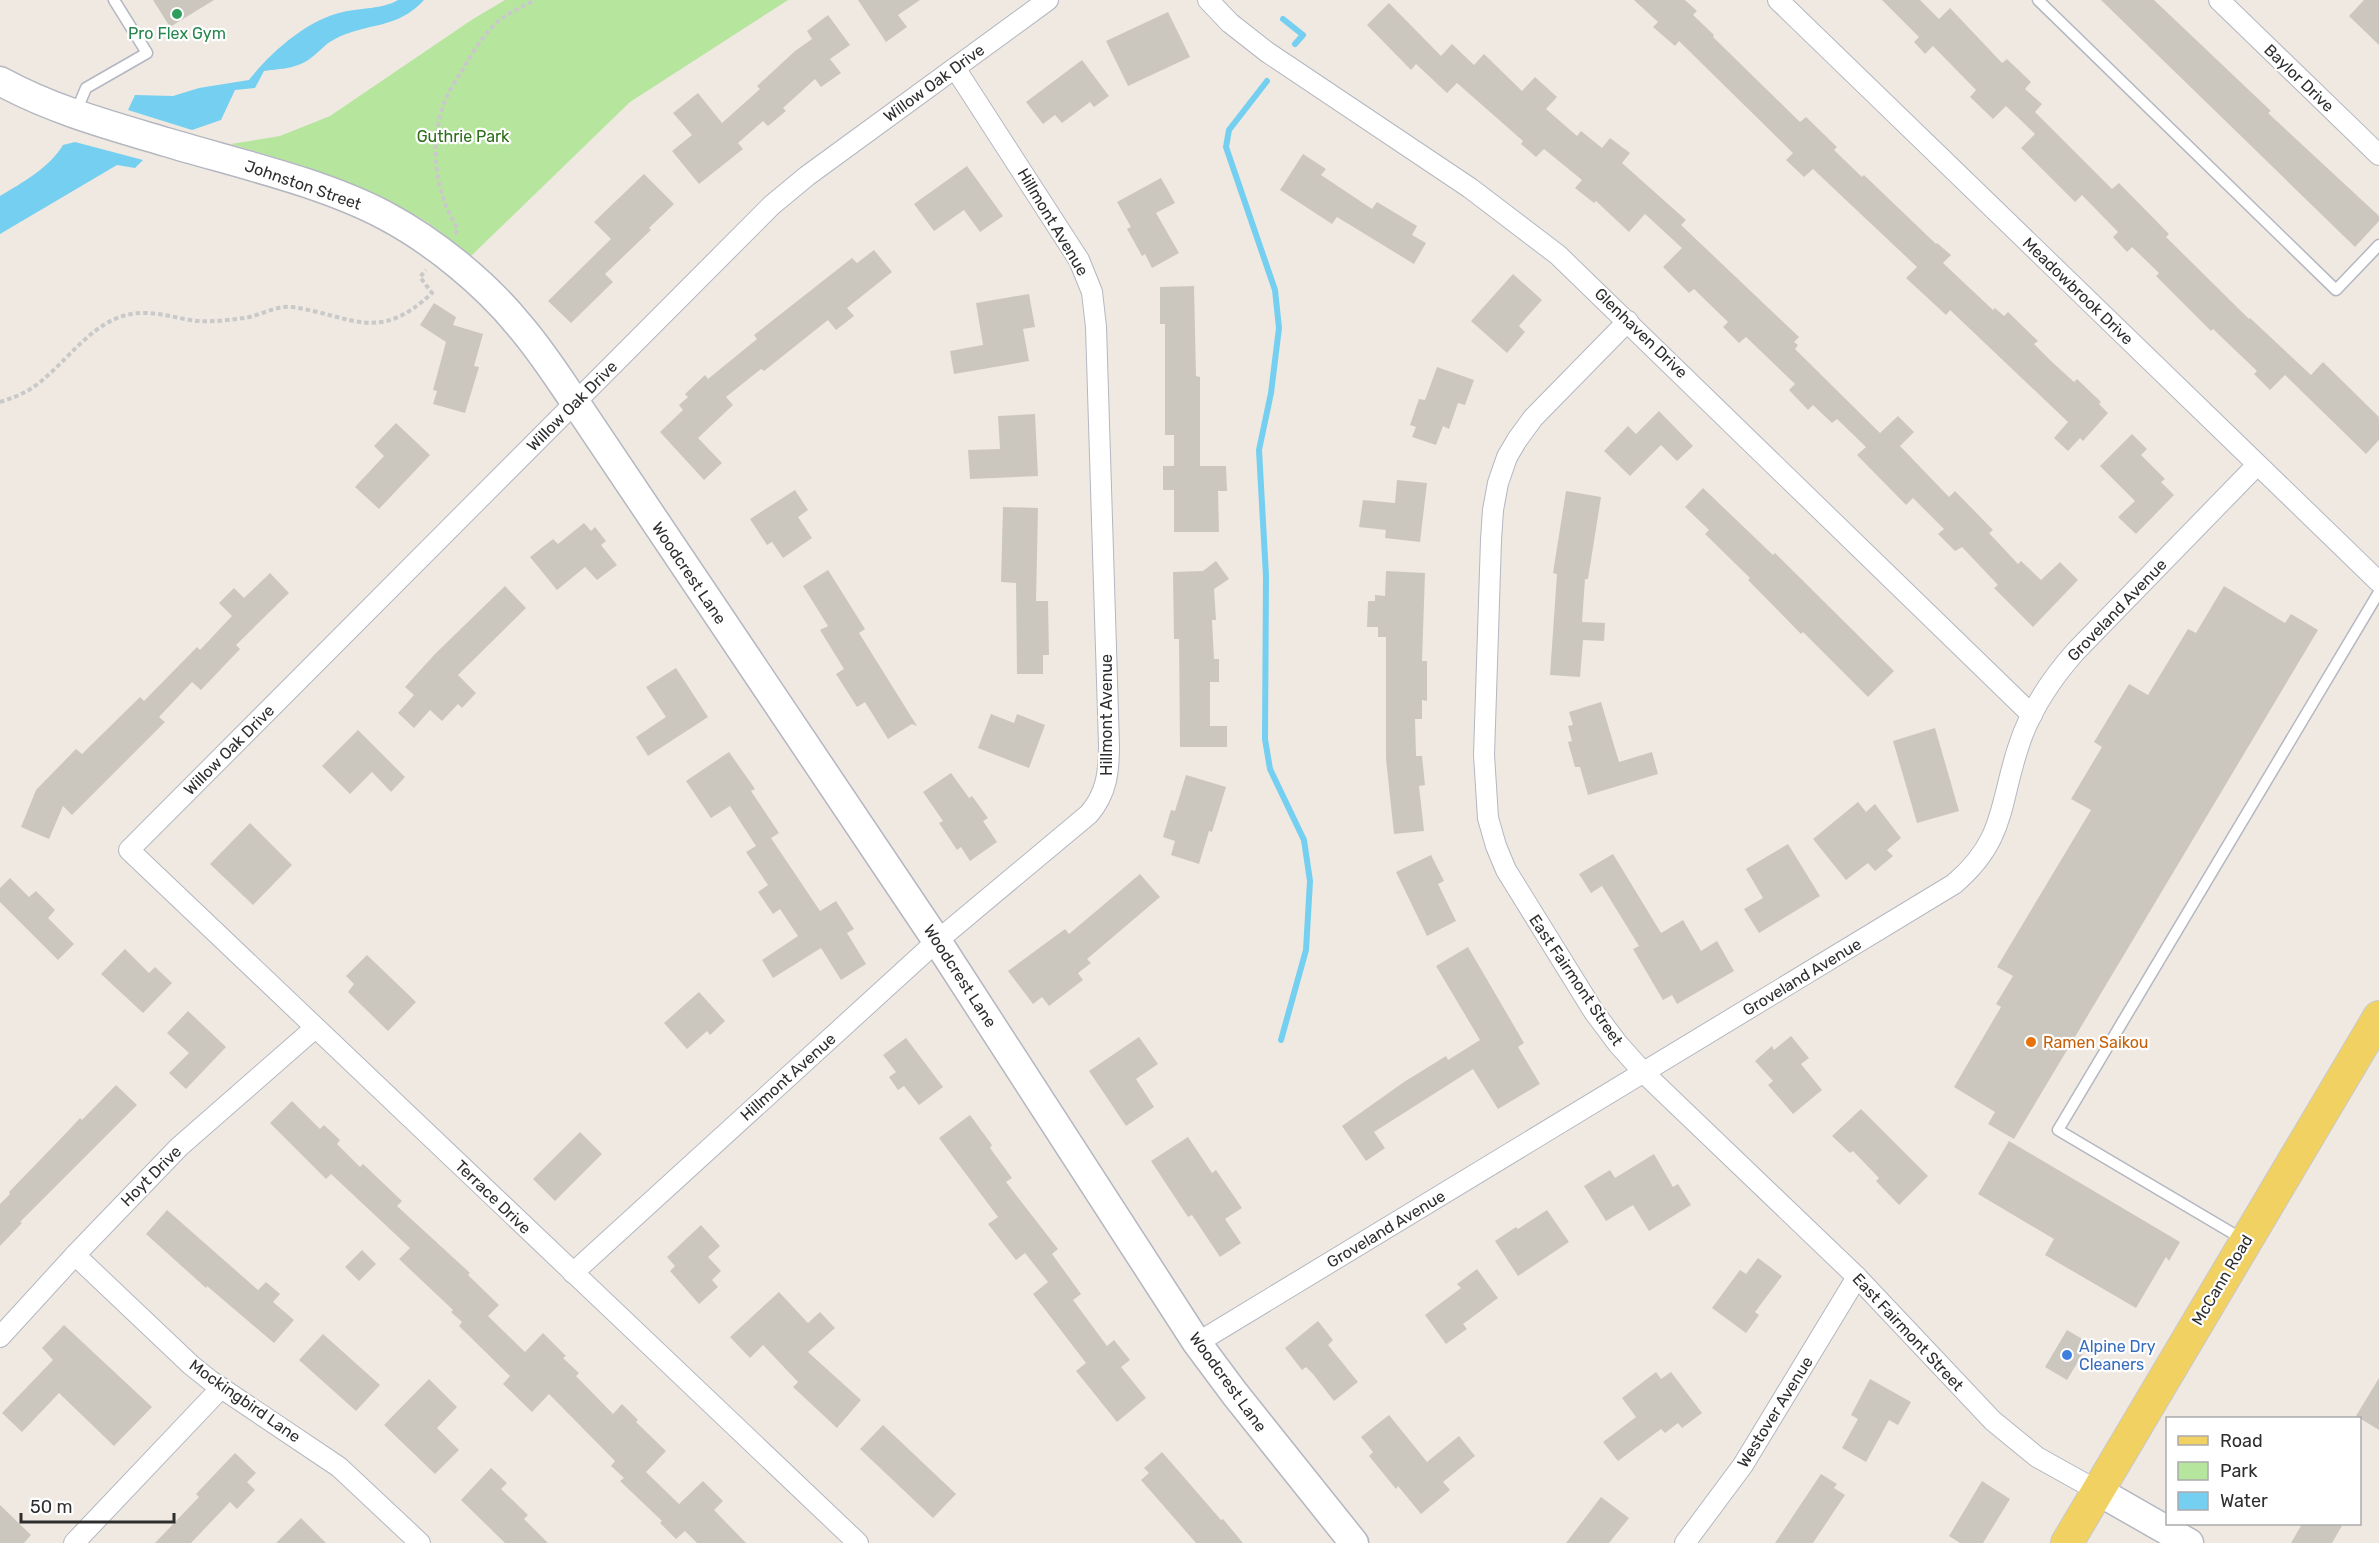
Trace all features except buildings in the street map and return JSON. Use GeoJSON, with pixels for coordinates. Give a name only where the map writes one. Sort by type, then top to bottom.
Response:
{"type":"FeatureCollection","features":[{"type":"Feature","properties":{"kind":"main road","name":"McCann Road"},"geometry":{"type":"LineString","coordinates":[[2067,1543],[2379,1017]]}},
{"type":"Feature","properties":{"kind":"street","name":"Willow Oak Drive"},"geometry":{"type":"LineString","coordinates":[[129,850],[772,206],[807,176],[1048,0]]}},
{"type":"Feature","properties":{"kind":"street","name":"Glenhaven Drive"},"geometry":{"type":"LineString","coordinates":[[1208,0],[1230,23],[1267,52],[1507,214],[1558,255],[2032,715]]}},
{"type":"Feature","properties":{"kind":"street","name":"Meadowbrook Drive"},"geometry":{"type":"LineString","coordinates":[[1778,0],[2379,582]]}},
{"type":"Feature","properties":{"kind":"street","name":"Baylor Drive"},"geometry":{"type":"LineString","coordinates":[[2219,0],[2379,156]]}},
{"type":"Feature","properties":{"kind":"street","name":"Hillmont Avenue"},"geometry":{"type":"LineString","coordinates":[[573,1274],[937,941],[1089,814],[1105,787],[1109,759],[1096,327],[1092,292],[1084,270],[1067,240],[955,68]]}},
{"type":"Feature","properties":{"kind":"street","name":"Johnston Street"},"geometry":{"type":"LineString","coordinates":[[0,81],[74,114],[346,197],[387,216],[456,265],[507,311],[532,341],[575,402]]}},
{"type":"Feature","properties":{"kind":"street","name":"East Fairmont Street"},"geometry":{"type":"LineString","coordinates":[[1628,321],[1527,425],[1507,457],[1494,501],[1491,530],[1484,773],[1488,818],[1506,870],[1594,1012],[1618,1044],[1644,1073],[1857,1276],[2005,1433],[2045,1462],[2189,1543]]}},
{"type":"Feature","properties":{"kind":"street","name":"Woodcrest Lane"},"geometry":{"type":"LineString","coordinates":[[575,402],[937,941],[1197,1343],[1354,1543]]}},
{"type":"Feature","properties":{"kind":"street","name":"Groveland Avenue"},"geometry":{"type":"LineString","coordinates":[[1197,1343],[1943,892],[1960,879],[1984,851],[1999,823],[2019,743],[2052,681],[2069,659],[2257,465]]}},
{"type":"Feature","properties":{"kind":"street","name":"Terrace Drive"},"geometry":{"type":"LineString","coordinates":[[129,850],[858,1543]]}},
{"type":"Feature","properties":{"kind":"street","name":"Hoyt Drive"},"geometry":{"type":"LineString","coordinates":[[0,1337],[144,1182],[197,1131],[315,1028]]}},
{"type":"Feature","properties":{"kind":"street","name":"Mockingbird Lane"},"geometry":{"type":"LineString","coordinates":[[75,1255],[192,1365],[221,1388],[339,1467],[420,1543]]}},
{"type":"Feature","properties":{"kind":"street","name":"Westover Avenue"},"geometry":{"type":"LineString","coordinates":[[1685,1543],[1728,1488],[1748,1457],[1857,1276]]}},
{"type":"Feature","properties":{"kind":"street"},"geometry":{"type":"LineString","coordinates":[[74,1543],[221,1388]]}},
{"type":"Feature","properties":{"kind":"lane"},"geometry":{"type":"LineString","coordinates":[[74,114],[86,88],[147,53],[114,0]]}},
{"type":"Feature","properties":{"kind":"lane"},"geometry":{"type":"LineString","coordinates":[[2038,0],[2336,290],[2379,245]]}},
{"type":"Feature","properties":{"kind":"lane"},"geometry":{"type":"LineString","coordinates":[[2245,1240],[2058,1130],[2379,592]]}},
{"type":"Feature","properties":{"kind":"path"},"geometry":{"type":"LineString","coordinates":[[450,241],[458,229],[448,215],[441,195],[436,150],[445,100],[470,57],[492,27],[512,12],[534,0]]}},
{"type":"Feature","properties":{"kind":"path"},"geometry":{"type":"LineString","coordinates":[[0,402],[29,390],[88,337],[102,326],[124,315],[141,313],[199,321],[224,321],[291,307],[363,324],[386,321],[408,313],[432,293],[420,277],[430,266]]}},
{"type":"Feature","properties":{"kind":"green space","name":"Guthrie Park"},"geometry":{"type":"Polygon","coordinates":[[[505,0],[788,0],[630,102],[471,256],[427,222],[380,197],[307,168],[231,144],[280,136],[330,116],[473,19],[505,0]]]}},
{"type":"Feature","properties":{"kind":"water"},"geometry":{"type":"Polygon","coordinates":[[[398,0],[424,0],[414,10],[392,21],[335,39],[300,64],[264,71],[255,88],[235,90],[221,120],[192,130],[128,110],[135,95],[173,96],[199,88],[249,80],[279,48],[316,22],[343,12],[379,7],[398,0]]]}},
{"type":"Feature","properties":{"kind":"water"},"geometry":{"type":"Polygon","coordinates":[[[75,142],[143,160],[135,168],[117,165],[0,234],[0,196],[43,167],[63,145],[75,142]]]}},
{"type":"Feature","properties":{"kind":"waterway"},"geometry":{"type":"LineString","coordinates":[[1283,19],[1303,35],[1295,44]]}},
{"type":"Feature","properties":{"kind":"waterway"},"geometry":{"type":"LineString","coordinates":[[1267,81],[1229,130],[1226,147],[1275,290],[1279,328],[1271,393],[1259,450],[1266,576],[1265,739],[1270,769],[1304,840],[1310,881],[1306,950],[1281,1040]]}},
{"type":"Feature","properties":{"kind":"place","name":"Pro Flex Gym"},"geometry":{"type":"Point","coordinates":[177,14]}},
{"type":"Feature","properties":{"kind":"place","name":"Ramen Saikou"},"geometry":{"type":"Point","coordinates":[2031,1042]}},
{"type":"Feature","properties":{"kind":"place","name":"Alpine Dry Cleaners"},"geometry":{"type":"Point","coordinates":[2067,1355]}}]}
